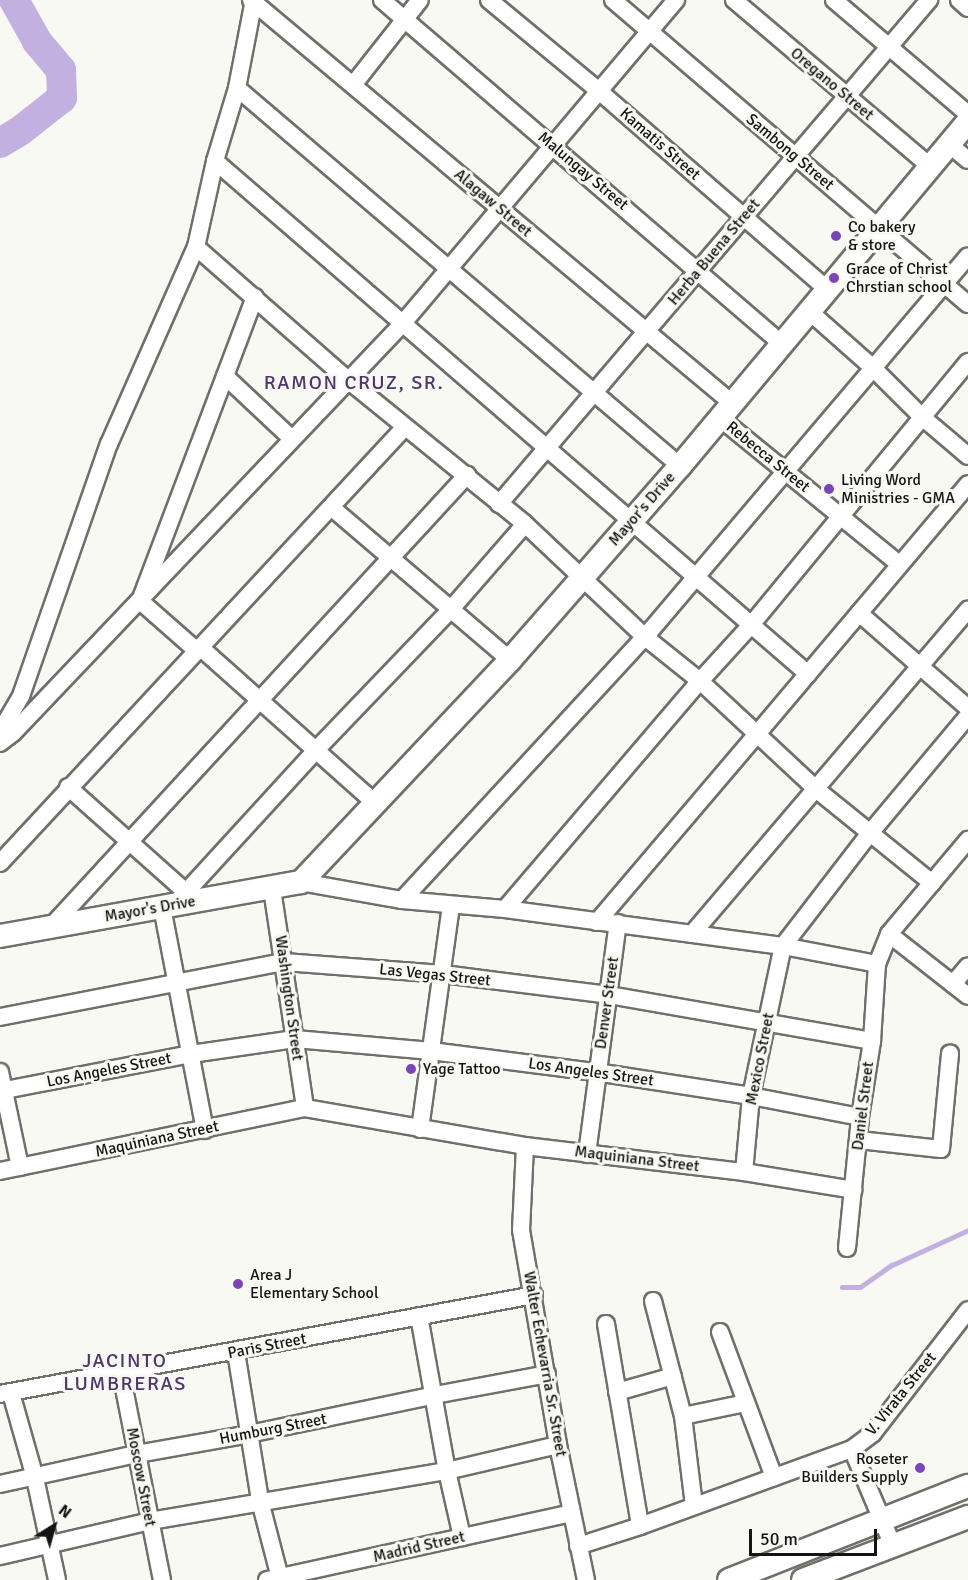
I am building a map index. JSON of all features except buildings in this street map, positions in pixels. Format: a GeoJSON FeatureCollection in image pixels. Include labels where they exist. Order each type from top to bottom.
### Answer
{"type":"FeatureCollection","features":[{"type":"Feature","properties":{"kind":"street","name":"Malungay Street"},"geometry":{"type":"LineString","coordinates":[[382,0],[697,268],[782,344]]}},
{"type":"Feature","properties":{"kind":"street"},"geometry":{"type":"LineString","coordinates":[[353,85],[420,0]]}},
{"type":"Feature","properties":{"kind":"street","name":"Kamatis Street"},"geometry":{"type":"LineString","coordinates":[[489,0],[599,91],[828,290]]}},
{"type":"Feature","properties":{"kind":"street","name":"Sambong Street"},"geometry":{"type":"LineString","coordinates":[[613,0],[968,304]]}},
{"type":"Feature","properties":{"kind":"street"},"geometry":{"type":"LineString","coordinates":[[0,743],[8,739],[403,323],[676,0]]}},
{"type":"Feature","properties":{"kind":"street","name":"Oregano Street"},"geometry":{"type":"LineString","coordinates":[[734,0],[931,167]]}},
{"type":"Feature","properties":{"kind":"street"},"geometry":{"type":"LineString","coordinates":[[834,0],[968,114]]}},
{"type":"Feature","properties":{"kind":"street","name":"Herba Buena Street"},"geometry":{"type":"LineString","coordinates":[[499,504],[647,332],[697,268],[929,0]]}},
{"type":"Feature","properties":{"kind":"street"},"geometry":{"type":"LineString","coordinates":[[959,0],[968,8]]}},
{"type":"Feature","properties":{"kind":"street"},"geometry":{"type":"LineString","coordinates":[[0,732],[21,696],[109,444],[196,247],[215,161],[237,88],[253,1]]}},
{"type":"Feature","properties":{"kind":"street","name":"Alagaw Street"},"geometry":{"type":"LineString","coordinates":[[253,1],[647,332],[726,410]]}},
{"type":"Feature","properties":{"kind":"street"},"geometry":{"type":"LineString","coordinates":[[237,88],[680,466]]}},
{"type":"Feature","properties":{"kind":"street","name":"Mayor's Drive"},"geometry":{"type":"LineString","coordinates":[[301,882],[510,660],[583,577],[881,229],[968,122]]}},
{"type":"Feature","properties":{"kind":"street"},"geometry":{"type":"LineString","coordinates":[[950,145],[968,160]]}},
{"type":"Feature","properties":{"kind":"street"},"geometry":{"type":"LineString","coordinates":[[215,161],[808,674]]}},
{"type":"Feature","properties":{"kind":"street"},"geometry":{"type":"LineString","coordinates":[[196,247],[348,380],[525,524],[645,637],[700,681],[816,789],[932,883]]}},
{"type":"Feature","properties":{"kind":"street"},"geometry":{"type":"LineString","coordinates":[[402,900],[697,578],[872,367],[968,256]]}},
{"type":"Feature","properties":{"kind":"street"},"geometry":{"type":"LineString","coordinates":[[140,601],[255,297]]}},
{"type":"Feature","properties":{"kind":"street"},"geometry":{"type":"LineString","coordinates":[[810,312],[872,367],[922,417],[968,456]]}},
{"type":"Feature","properties":{"kind":"street"},"geometry":{"type":"LineString","coordinates":[[505,909],[700,681],[751,625],[968,362]]}},
{"type":"Feature","properties":{"kind":"street"},"geometry":{"type":"LineString","coordinates":[[225,376],[292,439]]}},
{"type":"Feature","properties":{"kind":"street","name":"Rebecca Street"},"geometry":{"type":"LineString","coordinates":[[726,410],[786,471],[900,565]]}},
{"type":"Feature","properties":{"kind":"street"},"geometry":{"type":"LineString","coordinates":[[0,863],[68,787],[405,427]]}},
{"type":"Feature","properties":{"kind":"street"},"geometry":{"type":"LineString","coordinates":[[50,928],[467,476]]}},
{"type":"Feature","properties":{"kind":"street"},"geometry":{"type":"LineString","coordinates":[[597,922],[968,484]]}},
{"type":"Feature","properties":{"kind":"street"},"geometry":{"type":"LineString","coordinates":[[331,507],[452,608],[510,660]]}},
{"type":"Feature","properties":{"kind":"street"},"geometry":{"type":"LineString","coordinates":[[175,901],[452,608],[525,524]]}},
{"type":"Feature","properties":{"kind":"street"},"geometry":{"type":"LineString","coordinates":[[140,601],[260,700],[375,803]]}},
{"type":"Feature","properties":{"kind":"street"},"geometry":{"type":"LineString","coordinates":[[692,934],[968,610]]}},
{"type":"Feature","properties":{"kind":"street"},"geometry":{"type":"LineString","coordinates":[[858,613],[968,708]]}},
{"type":"Feature","properties":{"kind":"street"},"geometry":{"type":"LineString","coordinates":[[783,946],[870,832],[968,717]]}},
{"type":"Feature","properties":{"kind":"street"},"geometry":{"type":"LineString","coordinates":[[68,787],[130,841],[175,901],[176,983],[205,1130]]}},
{"type":"Feature","properties":{"kind":"street","name":"Daniel Street"},"geometry":{"type":"LineString","coordinates":[[847,1248],[860,1117],[872,1041],[877,964],[889,934],[968,840]]}},
{"type":"Feature","properties":{"kind":"street","name":"Mayor's Drive"},"geometry":{"type":"LineString","coordinates":[[0,936],[50,928],[175,901],[272,889],[301,882],[402,900],[505,909],[783,946],[877,964]]}},
{"type":"Feature","properties":{"kind":"street","name":"Washington Street"},"geometry":{"type":"LineString","coordinates":[[272,889],[305,1108]]}},
{"type":"Feature","properties":{"kind":"street"},"geometry":{"type":"LineString","coordinates":[[420,1129],[451,906]]}},
{"type":"Feature","properties":{"kind":"street","name":"Denver Street"},"geometry":{"type":"LineString","coordinates":[[587,1154],[596,1072],[618,923]]}},
{"type":"Feature","properties":{"kind":"street"},"geometry":{"type":"LineString","coordinates":[[889,934],[968,996]]}},
{"type":"Feature","properties":{"kind":"street","name":"Mexico Street"},"geometry":{"type":"LineString","coordinates":[[744,1172],[751,1096],[783,946]]}},
{"type":"Feature","properties":{"kind":"street","name":"Las Vegas Street"},"geometry":{"type":"LineString","coordinates":[[0,1017],[284,962],[443,974],[609,995],[872,1041]]}},
{"type":"Feature","properties":{"kind":"street"},"geometry":{"type":"LineString","coordinates":[[953,984],[968,966]]}},
{"type":"Feature","properties":{"kind":"street","name":"Los Angeles Street"},"geometry":{"type":"LineString","coordinates":[[3,1090],[191,1054],[295,1039],[431,1051],[596,1072],[751,1096],[860,1117]]}},
{"type":"Feature","properties":{"kind":"street"},"geometry":{"type":"LineString","coordinates":[[859,1140],[941,1149],[950,1053]]}},
{"type":"Feature","properties":{"kind":"street"},"geometry":{"type":"LineString","coordinates":[[0,1072],[20,1167]]}},
{"type":"Feature","properties":{"kind":"street","name":"Maquiniana Street"},"geometry":{"type":"LineString","coordinates":[[0,1171],[305,1108],[525,1146],[744,1172],[854,1190]]}},
{"type":"Feature","properties":{"kind":"street","name":"Walter Echevarria Sr. Street"},"geometry":{"type":"LineString","coordinates":[[525,1146],[521,1230],[558,1445],[586,1580]]}},
{"type":"Feature","properties":{"kind":"street","name":"Paris Street"},"geometry":{"type":"LineString","coordinates":[[5,1393],[534,1295]]}},
{"type":"Feature","properties":{"kind":"street"},"geometry":{"type":"LineString","coordinates":[[653,1300],[683,1416],[694,1505]]}},
{"type":"Feature","properties":{"kind":"street","name":"V. Virata Street"},"geometry":{"type":"LineString","coordinates":[[893,1546],[852,1449],[873,1433],[968,1310]]}},
{"type":"Feature","properties":{"kind":"street"},"geometry":{"type":"LineString","coordinates":[[419,1316],[447,1471],[462,1537]]}},
{"type":"Feature","properties":{"kind":"street"},"geometry":{"type":"LineString","coordinates":[[606,1324],[640,1526]]}},
{"type":"Feature","properties":{"kind":"street"},"geometry":{"type":"LineString","coordinates":[[720,1332],[774,1477]]}},
{"type":"Feature","properties":{"kind":"street"},"geometry":{"type":"LineString","coordinates":[[236,1352],[274,1579]]}},
{"type":"Feature","properties":{"kind":"street","name":"Moscow Street"},"geometry":{"type":"LineString","coordinates":[[121,1373],[162,1580]]}},
{"type":"Feature","properties":{"kind":"street","name":"Humburg Street"},"geometry":{"type":"LineString","coordinates":[[0,1484],[137,1454],[249,1434],[547,1374]]}},
{"type":"Feature","properties":{"kind":"street"},"geometry":{"type":"LineString","coordinates":[[617,1392],[673,1376]]}},
{"type":"Feature","properties":{"kind":"street"},"geometry":{"type":"LineString","coordinates":[[5,1393],[35,1478],[57,1580]]}},
{"type":"Feature","properties":{"kind":"street"},"geometry":{"type":"LineString","coordinates":[[683,1416],[746,1402]]}},
{"type":"Feature","properties":{"kind":"street"},"geometry":{"type":"LineString","coordinates":[[0,1556],[51,1546],[150,1521],[447,1471],[558,1445]]}},
{"type":"Feature","properties":{"kind":"street"},"geometry":{"type":"LineString","coordinates":[[578,1546],[640,1526],[852,1449]]}},
{"type":"Feature","properties":{"kind":"street"},"geometry":{"type":"LineString","coordinates":[[729,1580],[968,1486]]}},
{"type":"Feature","properties":{"kind":"street","name":"Madrid Street"},"geometry":{"type":"LineString","coordinates":[[274,1579],[571,1513]]}},
{"type":"Feature","properties":{"kind":"street"},"geometry":{"type":"LineString","coordinates":[[804,1580],[968,1517]]}},
{"type":"Feature","properties":{"kind":"waterway"},"geometry":{"type":"LineString","coordinates":[[0,143],[20,131],[62,98],[61,70],[37,41],[14,0]]}},
{"type":"Feature","properties":{"kind":"waterway"},"geometry":{"type":"LineString","coordinates":[[842,1287],[860,1287],[892,1265],[968,1230]]}},
{"type":"Feature","properties":{"kind":"place","name":"Co bakery & store"},"geometry":{"type":"Point","coordinates":[836,236]}},
{"type":"Feature","properties":{"kind":"place","name":"Grace of Christ Chrstian school"},"geometry":{"type":"Point","coordinates":[834,278]}},
{"type":"Feature","properties":{"kind":"place","name":"Living Word Ministries - GMA"},"geometry":{"type":"Point","coordinates":[829,489]}},
{"type":"Feature","properties":{"kind":"place","name":"Yage Tattoo"},"geometry":{"type":"Point","coordinates":[411,1069]}},
{"type":"Feature","properties":{"kind":"place","name":"Area J Elementary School"},"geometry":{"type":"Point","coordinates":[238,1284]}},
{"type":"Feature","properties":{"kind":"place","name":"Roseter Builders Supply"},"geometry":{"type":"Point","coordinates":[920,1468]}},
{"type":"Feature","properties":{"kind":"district","name":"RAMON CRUZ, SR."},"geometry":{"type":"Point","coordinates":[354,382]}},
{"type":"Feature","properties":{"kind":"district","name":"JACINTO LUMBRERAS"},"geometry":{"type":"Point","coordinates":[125,1372]}}]}
